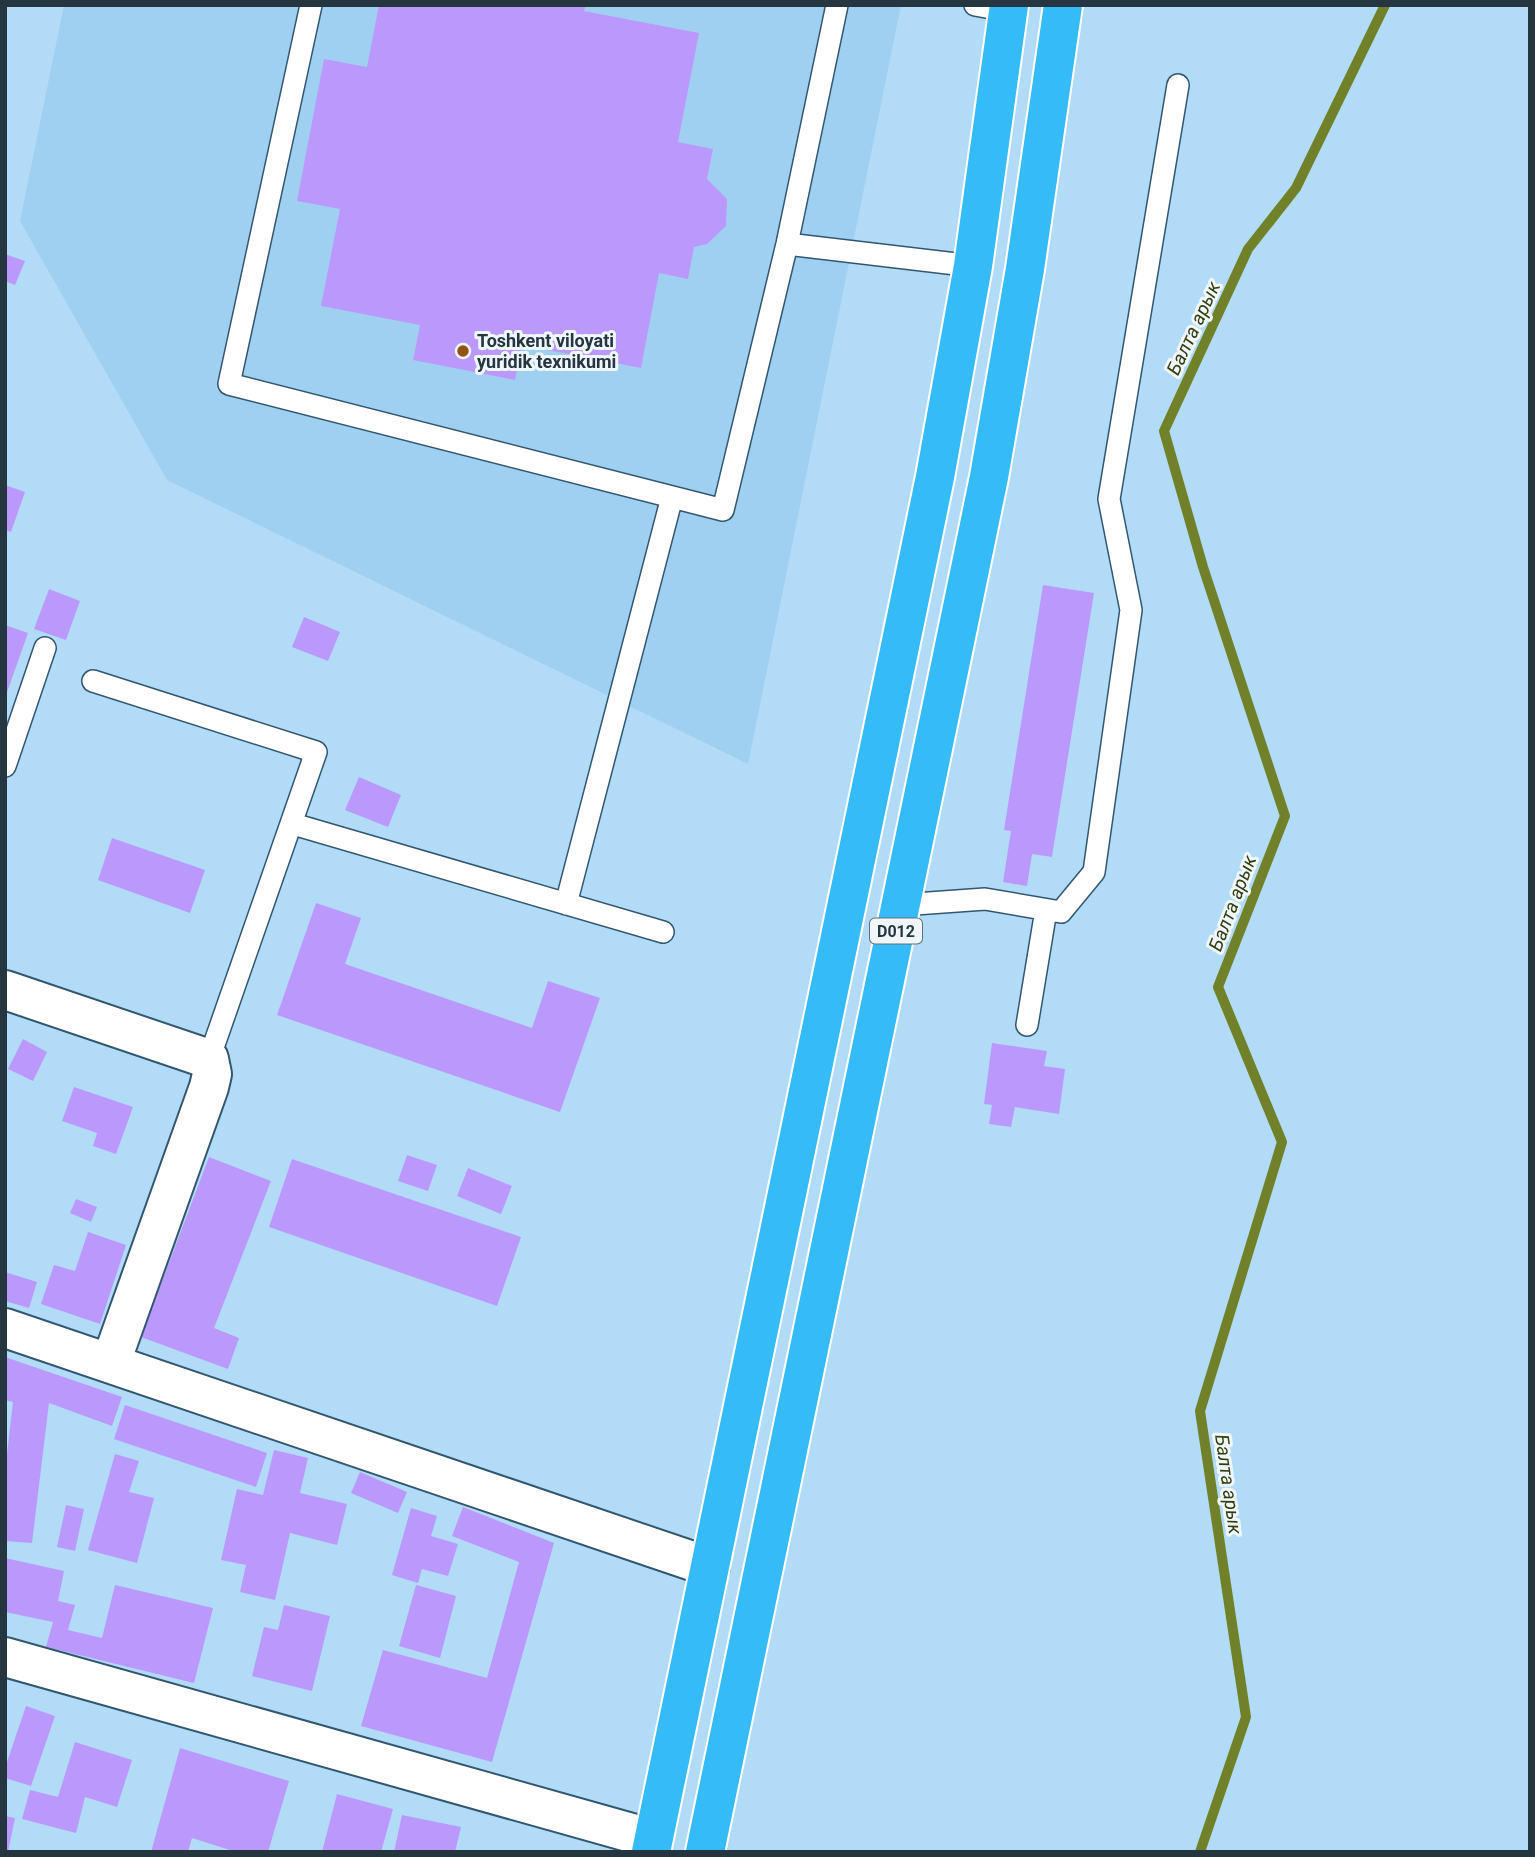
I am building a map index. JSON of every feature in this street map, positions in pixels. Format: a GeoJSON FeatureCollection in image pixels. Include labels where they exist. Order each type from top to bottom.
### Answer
{"type":"FeatureCollection","features":[{"type":"Feature","properties":{"kind":"highway","name":"D012"},"geometry":{"type":"LineString","coordinates":[[705,1852],[989,478],[1025,269],[1063,5]]}},
{"type":"Feature","properties":{"kind":"highway","name":"D012"},"geometry":{"type":"LineString","coordinates":[[652,1845],[935,477],[973,266],[997,7]]}},
{"type":"Feature","properties":{"kind":"street"},"geometry":{"type":"LineString","coordinates":[[5,990],[209,1059],[212,1074],[209,1087],[111,1362]]}},
{"type":"Feature","properties":{"kind":"street"},"geometry":{"type":"LineString","coordinates":[[5,1328],[710,1567]]}},
{"type":"Feature","properties":{"kind":"street"},"geometry":{"type":"LineString","coordinates":[[5,1657],[652,1845]]}},
{"type":"Feature","properties":{"kind":"lane"},"geometry":{"type":"LineString","coordinates":[[311,5],[229,384],[723,510],[787,244],[837,5]]}},
{"type":"Feature","properties":{"kind":"lane"},"geometry":{"type":"LineString","coordinates":[[901,905],[985,899],[1061,912],[1094,872],[1131,610],[1109,499],[1178,85]]}},
{"type":"Feature","properties":{"kind":"lane"},"geometry":{"type":"LineString","coordinates":[[787,244],[973,266]]}},
{"type":"Feature","properties":{"kind":"lane"},"geometry":{"type":"LineString","coordinates":[[566,904],[672,497]]}},
{"type":"Feature","properties":{"kind":"lane"},"geometry":{"type":"LineString","coordinates":[[5,766],[45,648]]}},
{"type":"Feature","properties":{"kind":"lane"},"geometry":{"type":"LineString","coordinates":[[93,681],[316,752],[209,1059]]}},
{"type":"Feature","properties":{"kind":"lane"},"geometry":{"type":"LineString","coordinates":[[293,824],[663,932]]}},
{"type":"Feature","properties":{"kind":"lane"},"geometry":{"type":"LineString","coordinates":[[1027,1025],[1046,910]]}},
{"type":"Feature","properties":{"kind":"shaded area","name":"Toshkent viloyati yuridik texnikumi"},"geometry":{"type":"Polygon","coordinates":[[[64,5],[901,5],[748,764],[167,480],[20,221],[64,5]]]}},
{"type":"Feature","properties":{"kind":"building"},"geometry":{"type":"Polygon","coordinates":[[[379,5],[586,5],[584,11],[699,33],[678,142],[713,149],[707,179],[727,199],[726,226],[707,244],[694,247],[688,279],[659,273],[641,368],[522,345],[515,380],[413,360],[420,325],[321,306],[340,209],[297,201],[324,59],[367,67],[379,5]]]}},
{"type":"Feature","properties":{"kind":"building"},"geometry":{"type":"Polygon","coordinates":[[[5,254],[25,261],[15,285],[5,281],[5,254]]]}},
{"type":"Feature","properties":{"kind":"building"},"geometry":{"type":"Polygon","coordinates":[[[5,485],[25,492],[11,532],[5,530],[5,485]]]}},
{"type":"Feature","properties":{"kind":"building"},"geometry":{"type":"Polygon","coordinates":[[[1043,585],[1094,593],[1052,857],[1032,854],[1027,886],[1003,882],[1011,831],[1004,830],[1043,585]]]}},
{"type":"Feature","properties":{"kind":"building"},"geometry":{"type":"Polygon","coordinates":[[[49,589],[80,601],[66,640],[34,629],[49,589]]]}},
{"type":"Feature","properties":{"kind":"building"},"geometry":{"type":"Polygon","coordinates":[[[304,617],[340,632],[328,661],[292,647],[304,617]]]}},
{"type":"Feature","properties":{"kind":"building"},"geometry":{"type":"Polygon","coordinates":[[[5,625],[28,633],[6,695],[5,695],[5,625]]]}},
{"type":"Feature","properties":{"kind":"building"},"geometry":{"type":"Polygon","coordinates":[[[359,777],[401,795],[388,827],[345,810],[359,777]]]}},
{"type":"Feature","properties":{"kind":"building"},"geometry":{"type":"Polygon","coordinates":[[[112,838],[205,870],[190,913],[98,880],[112,838]]]}},
{"type":"Feature","properties":{"kind":"building"},"geometry":{"type":"Polygon","coordinates":[[[316,903],[361,918],[345,964],[532,1028],[548,981],[600,998],[560,1112],[277,1015],[316,903]]]}},
{"type":"Feature","properties":{"kind":"building"},"geometry":{"type":"Polygon","coordinates":[[[23,1039],[47,1052],[33,1081],[8,1069],[23,1039]]]}},
{"type":"Feature","properties":{"kind":"building"},"geometry":{"type":"Polygon","coordinates":[[[992,1043],[1047,1051],[1044,1066],[1065,1069],[1059,1114],[1015,1107],[1011,1127],[989,1124],[992,1105],[984,1104],[992,1043]]]}},
{"type":"Feature","properties":{"kind":"building"},"geometry":{"type":"Polygon","coordinates":[[[74,1087],[133,1107],[116,1154],[93,1146],[97,1133],[62,1121],[74,1087]]]}},
{"type":"Feature","properties":{"kind":"building"},"geometry":{"type":"Polygon","coordinates":[[[407,1155],[437,1165],[428,1191],[398,1181],[407,1155]]]}},
{"type":"Feature","properties":{"kind":"building"},"geometry":{"type":"Polygon","coordinates":[[[209,1157],[271,1181],[214,1328],[239,1338],[228,1369],[141,1337],[209,1157]]]}},
{"type":"Feature","properties":{"kind":"building"},"geometry":{"type":"Polygon","coordinates":[[[292,1159],[521,1237],[497,1306],[269,1227],[292,1159]]]}},
{"type":"Feature","properties":{"kind":"building"},"geometry":{"type":"Polygon","coordinates":[[[468,1168],[512,1186],[501,1214],[457,1196],[468,1168]]]}},
{"type":"Feature","properties":{"kind":"building"},"geometry":{"type":"Polygon","coordinates":[[[76,1199],[97,1207],[91,1222],[70,1213],[76,1199]]]}},
{"type":"Feature","properties":{"kind":"building"},"geometry":{"type":"Polygon","coordinates":[[[88,1232],[126,1245],[100,1324],[41,1304],[54,1265],[75,1271],[88,1232]]]}},
{"type":"Feature","properties":{"kind":"building"},"geometry":{"type":"Polygon","coordinates":[[[5,1272],[37,1282],[29,1308],[5,1301],[5,1272]]]}},
{"type":"Feature","properties":{"kind":"building"},"geometry":{"type":"Polygon","coordinates":[[[5,1357],[122,1397],[112,1426],[49,1403],[32,1543],[5,1541],[5,1471],[13,1402],[5,1400],[5,1357]]]}},
{"type":"Feature","properties":{"kind":"building"},"geometry":{"type":"Polygon","coordinates":[[[125,1405],[267,1453],[256,1487],[114,1439],[125,1405]]]}},
{"type":"Feature","properties":{"kind":"building"},"geometry":{"type":"Polygon","coordinates":[[[274,1450],[308,1458],[300,1493],[347,1504],[337,1545],[290,1533],[275,1600],[240,1592],[246,1565],[221,1560],[237,1489],[263,1495],[274,1450]]]}},
{"type":"Feature","properties":{"kind":"building"},"geometry":{"type":"Polygon","coordinates":[[[115,1454],[139,1461],[129,1492],[154,1498],[137,1563],[88,1550],[115,1454]]]}},
{"type":"Feature","properties":{"kind":"building"},"geometry":{"type":"Polygon","coordinates":[[[360,1472],[407,1492],[398,1513],[351,1493],[360,1472]]]}},
{"type":"Feature","properties":{"kind":"building"},"geometry":{"type":"Polygon","coordinates":[[[66,1505],[84,1509],[75,1551],[57,1547],[66,1505]]]}},
{"type":"Feature","properties":{"kind":"building"},"geometry":{"type":"Polygon","coordinates":[[[463,1507],[554,1543],[492,1762],[361,1726],[383,1650],[487,1678],[519,1562],[452,1536],[463,1507]]]}},
{"type":"Feature","properties":{"kind":"building"},"geometry":{"type":"Polygon","coordinates":[[[411,1508],[437,1516],[431,1536],[458,1544],[448,1576],[422,1569],[418,1583],[392,1575],[411,1508]]]}},
{"type":"Feature","properties":{"kind":"building"},"geometry":{"type":"Polygon","coordinates":[[[5,1558],[64,1571],[58,1601],[75,1605],[68,1630],[102,1638],[115,1585],[213,1608],[194,1683],[46,1647],[53,1622],[5,1612],[5,1558]]]}},
{"type":"Feature","properties":{"kind":"building"},"geometry":{"type":"Polygon","coordinates":[[[416,1585],[456,1596],[440,1658],[399,1646],[416,1585]]]}},
{"type":"Feature","properties":{"kind":"building"},"geometry":{"type":"Polygon","coordinates":[[[284,1605],[330,1616],[312,1691],[252,1676],[264,1627],[278,1630],[284,1605]]]}},
{"type":"Feature","properties":{"kind":"building"},"geometry":{"type":"Polygon","coordinates":[[[26,1706],[55,1716],[31,1786],[5,1778],[5,1768],[26,1706]]]}},
{"type":"Feature","properties":{"kind":"building"},"geometry":{"type":"Polygon","coordinates":[[[75,1742],[132,1760],[117,1807],[85,1797],[76,1833],[22,1819],[30,1790],[58,1797],[75,1742]]]}},
{"type":"Feature","properties":{"kind":"building"},"geometry":{"type":"Polygon","coordinates":[[[180,1748],[289,1781],[268,1852],[236,1852],[192,1838],[188,1852],[151,1852],[180,1748]]]}},
{"type":"Feature","properties":{"kind":"building"},"geometry":{"type":"Polygon","coordinates":[[[337,1794],[393,1809],[381,1852],[322,1852],[337,1794]]]}},
{"type":"Feature","properties":{"kind":"building"},"geometry":{"type":"Polygon","coordinates":[[[402,1815],[461,1827],[455,1852],[394,1852],[402,1815]]]}},
{"type":"Feature","properties":{"kind":"building"},"geometry":{"type":"Polygon","coordinates":[[[5,1816],[15,1818],[8,1852],[5,1852],[5,1816]]]}},
{"type":"Feature","properties":{"kind":"waterway","name":"Балта арык"},"geometry":{"type":"LineString","coordinates":[[1200,1852],[1246,1717],[1200,1411],[1282,1142],[1218,987],[1285,816],[1203,567],[1164,431],[1248,249],[1296,188],[1385,5]]}},
{"type":"Feature","properties":{"kind":"place","name":"Toshkent viloyati yuridik texnikumi"},"geometry":{"type":"Point","coordinates":[463,351]}}]}
